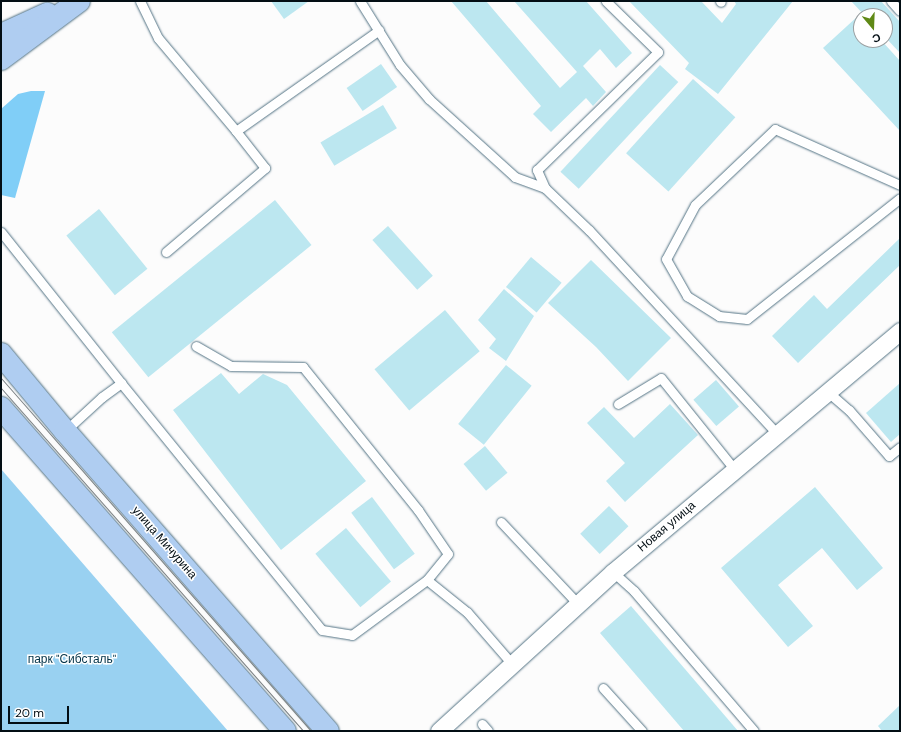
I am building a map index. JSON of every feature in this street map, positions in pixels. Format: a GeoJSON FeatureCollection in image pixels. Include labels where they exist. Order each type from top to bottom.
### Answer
{"type":"FeatureCollection","features":[{"type":"Feature","properties":{"kind":"main road"},"geometry":{"type":"LineString","coordinates":[[1,35],[75,1]]}},
{"type":"Feature","properties":{"kind":"main road"},"geometry":{"type":"LineString","coordinates":[[1,59],[79,1]]}},
{"type":"Feature","properties":{"kind":"main road","name":"улица Мичурина"},"geometry":{"type":"LineString","coordinates":[[1,354],[65,431],[328,731]]}},
{"type":"Feature","properties":{"kind":"main road"},"geometry":{"type":"LineString","coordinates":[[1,408],[285,731]]}},
{"type":"Feature","properties":{"kind":"street","name":"Новая улица"},"geometry":{"type":"LineString","coordinates":[[439,731],[613,572],[900,331]]}},
{"type":"Feature","properties":{"kind":"lane"},"geometry":{"type":"LineString","coordinates":[[140,1],[158,38],[265,168],[166,252]]}},
{"type":"Feature","properties":{"kind":"lane"},"geometry":{"type":"LineString","coordinates":[[360,1],[400,65],[429,99],[515,177],[546,188]]}},
{"type":"Feature","properties":{"kind":"lane"},"geometry":{"type":"LineString","coordinates":[[606,1],[658,52],[537,170],[546,188],[589,230],[777,434]]}},
{"type":"Feature","properties":{"kind":"lane"},"geometry":{"type":"LineString","coordinates":[[891,1],[900,11]]}},
{"type":"Feature","properties":{"kind":"lane"},"geometry":{"type":"LineString","coordinates":[[236,131],[379,30]]}},
{"type":"Feature","properties":{"kind":"lane"},"geometry":{"type":"LineString","coordinates":[[900,185],[775,129],[694,205],[666,259],[687,296],[719,316],[747,319],[900,198]]}},
{"type":"Feature","properties":{"kind":"lane"},"geometry":{"type":"LineString","coordinates":[[1,232],[121,383],[322,630],[352,635],[427,580],[448,554],[418,510],[303,367],[231,366],[196,346]]}},
{"type":"Feature","properties":{"kind":"lane"},"geometry":{"type":"LineString","coordinates":[[618,404],[661,378],[735,470]]}},
{"type":"Feature","properties":{"kind":"lane"},"geometry":{"type":"LineString","coordinates":[[65,431],[102,397],[121,383]]}},
{"type":"Feature","properties":{"kind":"lane"},"geometry":{"type":"LineString","coordinates":[[828,392],[848,410],[889,456],[900,447]]}},
{"type":"Feature","properties":{"kind":"lane"},"geometry":{"type":"LineString","coordinates":[[501,522],[578,603]]}},
{"type":"Feature","properties":{"kind":"lane"},"geometry":{"type":"LineString","coordinates":[[613,572],[634,591],[754,731]]}},
{"type":"Feature","properties":{"kind":"lane"},"geometry":{"type":"LineString","coordinates":[[427,580],[467,612],[512,664]]}},
{"type":"Feature","properties":{"kind":"lane"},"geometry":{"type":"LineString","coordinates":[[603,688],[642,731]]}},
{"type":"Feature","properties":{"kind":"lane"},"geometry":{"type":"LineString","coordinates":[[482,724],[488,731]]}},
{"type":"Feature","properties":{"kind":"green space","name":"парк \"Сибсталь\""},"geometry":{"type":"Polygon","coordinates":[[[1,469],[228,731],[1,731],[1,469]]]}},
{"type":"Feature","properties":{"kind":"shaded area"},"geometry":{"type":"Polygon","coordinates":[[[31,91],[45,91],[15,198],[1,195],[1,109],[18,94],[31,91]]]}},
{"type":"Feature","properties":{"kind":"building"},"geometry":{"type":"Polygon","coordinates":[[[271,1],[309,1],[284,19],[271,1]]]}},
{"type":"Feature","properties":{"kind":"building"},"geometry":{"type":"Polygon","coordinates":[[[451,1],[486,1],[560,88],[577,72],[514,1],[586,1],[632,53],[616,68],[600,49],[583,66],[606,92],[593,106],[586,98],[551,132],[533,114],[541,106],[451,1]]]}},
{"type":"Feature","properties":{"kind":"building"},"geometry":{"type":"Polygon","coordinates":[[[629,1],[701,1],[722,23],[736,4],[734,1],[793,1],[718,94],[685,69],[689,63],[629,1]]]}},
{"type":"Feature","properties":{"kind":"building"},"geometry":{"type":"Polygon","coordinates":[[[851,1],[881,1],[887,8],[858,8],[851,1]]]}},
{"type":"Feature","properties":{"kind":"building"},"geometry":{"type":"Polygon","coordinates":[[[893,14],[900,22],[900,53],[893,46],[893,14]]]}},
{"type":"Feature","properties":{"kind":"building"},"geometry":{"type":"Polygon","coordinates":[[[853,21],[853,48],[888,48],[900,61],[900,131],[823,48],[853,21]]]}},
{"type":"Feature","properties":{"kind":"building"},"geometry":{"type":"Polygon","coordinates":[[[381,64],[397,87],[363,111],[347,88],[381,64]]]}},
{"type":"Feature","properties":{"kind":"building"},"geometry":{"type":"Polygon","coordinates":[[[660,65],[678,82],[579,189],[560,172],[660,65]]]}},
{"type":"Feature","properties":{"kind":"building"},"geometry":{"type":"Polygon","coordinates":[[[693,79],[735,117],[668,191],[626,153],[693,79]]]}},
{"type":"Feature","properties":{"kind":"building"},"geometry":{"type":"Polygon","coordinates":[[[383,105],[397,128],[334,166],[320,143],[383,105]]]}},
{"type":"Feature","properties":{"kind":"building"},"geometry":{"type":"Polygon","coordinates":[[[275,200],[312,245],[148,377],[112,332],[275,200]]]}},
{"type":"Feature","properties":{"kind":"building"},"geometry":{"type":"Polygon","coordinates":[[[99,209],[147,269],[115,295],[66,235],[99,209]]]}},
{"type":"Feature","properties":{"kind":"building"},"geometry":{"type":"Polygon","coordinates":[[[388,226],[433,276],[417,290],[372,240],[388,226]]]}},
{"type":"Feature","properties":{"kind":"building"},"geometry":{"type":"Polygon","coordinates":[[[900,238],[900,265],[798,363],[772,336],[814,295],[827,309],[900,238]]]}},
{"type":"Feature","properties":{"kind":"building"},"geometry":{"type":"Polygon","coordinates":[[[531,257],[562,283],[537,313],[506,287],[531,257]]]}},
{"type":"Feature","properties":{"kind":"building"},"geometry":{"type":"Polygon","coordinates":[[[591,260],[671,338],[628,381],[596,347],[548,303],[591,260]]]}},
{"type":"Feature","properties":{"kind":"building"},"geometry":{"type":"Polygon","coordinates":[[[504,289],[534,316],[506,361],[489,348],[496,339],[478,320],[504,289]]]}},
{"type":"Feature","properties":{"kind":"building"},"geometry":{"type":"Polygon","coordinates":[[[445,310],[480,351],[409,411],[375,369],[445,310]]]}},
{"type":"Feature","properties":{"kind":"building"},"geometry":{"type":"Polygon","coordinates":[[[506,365],[532,386],[484,445],[458,424],[506,365]]]}},
{"type":"Feature","properties":{"kind":"building"},"geometry":{"type":"Polygon","coordinates":[[[221,373],[239,394],[263,374],[287,385],[366,481],[281,550],[173,410],[221,373]]]}},
{"type":"Feature","properties":{"kind":"building"},"geometry":{"type":"Polygon","coordinates":[[[716,380],[739,406],[716,426],[693,400],[716,380]]]}},
{"type":"Feature","properties":{"kind":"building"},"geometry":{"type":"Polygon","coordinates":[[[900,383],[900,434],[891,442],[866,413],[900,383]]]}},
{"type":"Feature","properties":{"kind":"building"},"geometry":{"type":"Polygon","coordinates":[[[670,404],[698,435],[625,502],[606,481],[625,463],[587,423],[604,407],[634,438],[670,404]]]}},
{"type":"Feature","properties":{"kind":"building"},"geometry":{"type":"Polygon","coordinates":[[[485,446],[507,473],[486,491],[464,464],[485,446]]]}},
{"type":"Feature","properties":{"kind":"building"},"geometry":{"type":"Polygon","coordinates":[[[815,487],[883,568],[857,590],[822,548],[778,585],[813,626],[788,647],[721,568],[815,487]]]}},
{"type":"Feature","properties":{"kind":"building"},"geometry":{"type":"Polygon","coordinates":[[[372,497],[415,554],[394,569],[351,513],[372,497]]]}},
{"type":"Feature","properties":{"kind":"building"},"geometry":{"type":"Polygon","coordinates":[[[609,506],[628,526],[600,554],[580,534],[609,506]]]}},
{"type":"Feature","properties":{"kind":"building"},"geometry":{"type":"Polygon","coordinates":[[[346,528],[391,582],[360,607],[315,554],[346,528]]]}},
{"type":"Feature","properties":{"kind":"building"},"geometry":{"type":"Polygon","coordinates":[[[631,606],[738,731],[684,731],[600,633],[631,606]]]}},
{"type":"Feature","properties":{"kind":"building"},"geometry":{"type":"Polygon","coordinates":[[[900,705],[900,731],[882,731],[878,726],[900,705]]]}},
{"type":"Feature","properties":{"kind":"tram line"},"geometry":{"type":"LineString","coordinates":[[1,378],[311,731]]}},
{"type":"Feature","properties":{"kind":"tram line"},"geometry":{"type":"LineString","coordinates":[[1,388],[303,731]]}}]}
